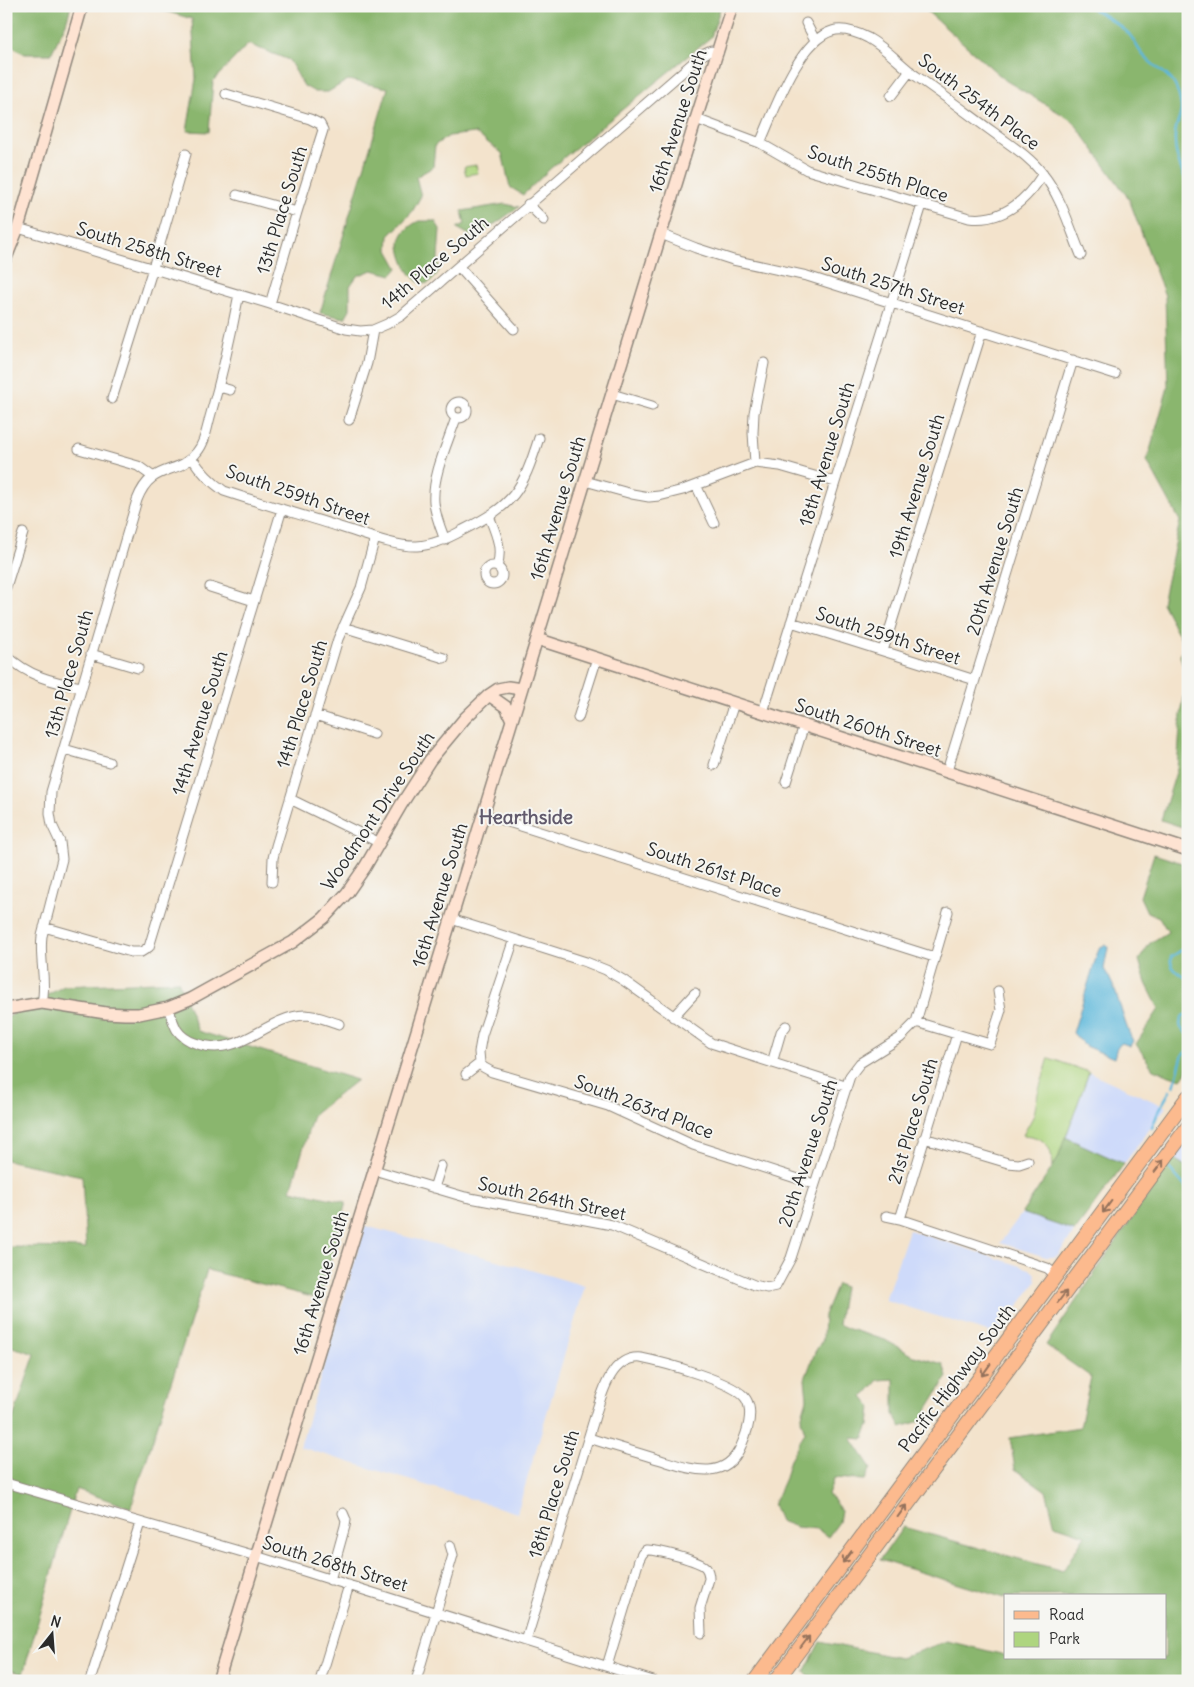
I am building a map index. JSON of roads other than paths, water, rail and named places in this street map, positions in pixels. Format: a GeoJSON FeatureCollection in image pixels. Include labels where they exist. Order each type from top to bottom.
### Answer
{"type":"FeatureCollection","features":[{"type":"Feature","properties":{"kind":"main road"},"geometry":{"type":"LineString","coordinates":[[6,258],[18,228],[82,6]]}},
{"type":"Feature","properties":{"kind":"main road","name":"16th Avenue South"},"geometry":{"type":"LineString","coordinates":[[218,1681],[732,6]]}},
{"type":"Feature","properties":{"kind":"main road","name":"South 260th Street"},"geometry":{"type":"LineString","coordinates":[[537,639],[1188,850]]}},
{"type":"Feature","properties":{"kind":"main road","name":"Woodmont Drive South"},"geometry":{"type":"LineString","coordinates":[[6,1009],[42,1003],[106,1013],[139,1014],[168,1008],[190,999],[293,942],[318,924],[347,893],[365,867],[378,842],[430,760],[466,718],[489,695],[502,688],[521,689]]}},
{"type":"Feature","properties":{"kind":"main road"},"geometry":{"type":"LineString","coordinates":[[489,695],[506,706],[512,720]]}},
{"type":"Feature","properties":{"kind":"main road","name":"Pacific Highway South"},"geometry":{"type":"LineString","coordinates":[[755,1681],[1188,1097]]}},
{"type":"Feature","properties":{"kind":"main road","name":"Pacific Highway South"},"geometry":{"type":"LineString","coordinates":[[776,1681],[1188,1127]]}},
{"type":"Feature","properties":{"kind":"main road"},"geometry":{"type":"LineString","coordinates":[[1029,1340],[1029,1326],[1035,1318],[1047,1288]]}},
{"type":"Feature","properties":{"kind":"main road"},"geometry":{"type":"LineString","coordinates":[[995,1386],[1006,1357],[1016,1344],[1014,1333]]}},
{"type":"Feature","properties":{"kind":"main road"},"geometry":{"type":"LineString","coordinates":[[765,1681],[777,1663],[793,1631]]}},
{"type":"Feature","properties":{"kind":"street"},"geometry":{"type":"LineString","coordinates":[[760,143],[790,77],[805,52],[815,40],[806,23]]}},
{"type":"Feature","properties":{"kind":"street","name":"South 254th Place"},"geometry":{"type":"LineString","coordinates":[[815,40],[832,31],[842,30],[855,32],[876,43],[910,71],[1017,150],[1043,174],[1056,194],[1081,255]]}},
{"type":"Feature","properties":{"kind":"street","name":"14th Place South"},"geometry":{"type":"LineString","coordinates":[[270,304],[346,329],[374,330],[387,324],[401,316],[702,55],[710,51],[718,54]]}},
{"type":"Feature","properties":{"kind":"street"},"geometry":{"type":"LineString","coordinates":[[891,96],[910,71]]}},
{"type":"Feature","properties":{"kind":"street","name":"13th Place South"},"geometry":{"type":"LineString","coordinates":[[226,94],[310,119],[321,126],[323,133],[270,304]]}},
{"type":"Feature","properties":{"kind":"street","name":"South 255th Place"},"geometry":{"type":"LineString","coordinates":[[696,120],[760,143],[807,170],[969,218],[989,218],[1003,213],[1018,203],[1034,187],[1043,174]]}},
{"type":"Feature","properties":{"kind":"street"},"geometry":{"type":"LineString","coordinates":[[112,399],[186,154]]}},
{"type":"Feature","properties":{"kind":"street"},"geometry":{"type":"LineString","coordinates":[[237,195],[297,212]]}},
{"type":"Feature","properties":{"kind":"street"},"geometry":{"type":"LineString","coordinates":[[528,204],[544,220]]}},
{"type":"Feature","properties":{"kind":"street","name":"18th Avenue South"},"geometry":{"type":"LineString","coordinates":[[763,712],[922,205]]}},
{"type":"Feature","properties":{"kind":"street","name":"South 258th Street"},"geometry":{"type":"LineString","coordinates":[[18,228],[270,304]]}},
{"type":"Feature","properties":{"kind":"street","name":"South 257th Street"},"geometry":{"type":"LineString","coordinates":[[661,234],[733,260],[807,276],[1115,374]]}},
{"type":"Feature","properties":{"kind":"street"},"geometry":{"type":"LineString","coordinates":[[459,266],[514,329]]}},
{"type":"Feature","properties":{"kind":"street"},"geometry":{"type":"LineString","coordinates":[[79,449],[138,466],[152,476],[192,458],[202,443],[219,387],[238,294]]}},
{"type":"Feature","properties":{"kind":"street"},"geometry":{"type":"LineString","coordinates":[[349,420],[367,363],[374,330]]}},
{"type":"Feature","properties":{"kind":"street","name":"19th Avenue South"},"geometry":{"type":"LineString","coordinates":[[883,651],[982,331]]}},
{"type":"Feature","properties":{"kind":"street","name":"20th Avenue South"},"geometry":{"type":"LineString","coordinates":[[947,772],[1073,360]]}},
{"type":"Feature","properties":{"kind":"street"},"geometry":{"type":"LineString","coordinates":[[755,463],[754,413],[764,363]]}},
{"type":"Feature","properties":{"kind":"street"},"geometry":{"type":"LineString","coordinates":[[219,387],[230,390]]}},
{"type":"Feature","properties":{"kind":"street"},"geometry":{"type":"LineString","coordinates":[[612,394],[652,406]]}},
{"type":"Feature","properties":{"kind":"street"},"geometry":{"type":"LineString","coordinates":[[444,540],[435,508],[434,491],[456,418]]}},
{"type":"Feature","properties":{"kind":"street","name":"South 259th Street"},"geometry":{"type":"LineString","coordinates":[[192,458],[200,471],[212,483],[224,491],[375,538],[416,546],[444,540],[489,516],[507,503],[518,490],[527,474],[539,438]]}},
{"type":"Feature","properties":{"kind":"street"},"geometry":{"type":"LineString","coordinates":[[585,481],[649,497],[667,495],[755,463],[780,466],[835,482]]}},
{"type":"Feature","properties":{"kind":"street","name":"13th Place South"},"geometry":{"type":"LineString","coordinates":[[42,1003],[45,990],[41,944],[62,859],[60,842],[52,825],[50,807],[52,792],[134,509],[143,488],[152,476]]}},
{"type":"Feature","properties":{"kind":"street"},"geometry":{"type":"LineString","coordinates":[[696,485],[714,523]]}},
{"type":"Feature","properties":{"kind":"street","name":"14th Avenue South"},"geometry":{"type":"LineString","coordinates":[[44,927],[126,951],[141,952],[149,947],[156,931],[282,509]]}},
{"type":"Feature","properties":{"kind":"street"},"geometry":{"type":"LineString","coordinates":[[489,516],[500,549],[497,567]]}},
{"type":"Feature","properties":{"kind":"street"},"geometry":{"type":"LineString","coordinates":[[6,587],[23,533]]}},
{"type":"Feature","properties":{"kind":"street","name":"14th Place South"},"geometry":{"type":"LineString","coordinates":[[272,882],[273,858],[315,715],[343,627],[361,588],[375,538]]}},
{"type":"Feature","properties":{"kind":"street"},"geometry":{"type":"LineString","coordinates":[[210,587],[254,600]]}},
{"type":"Feature","properties":{"kind":"street","name":"South 259th Street"},"geometry":{"type":"LineString","coordinates":[[792,622],[975,680]]}},
{"type":"Feature","properties":{"kind":"street"},"geometry":{"type":"LineString","coordinates":[[343,627],[444,658]]}},
{"type":"Feature","properties":{"kind":"street"},"geometry":{"type":"LineString","coordinates":[[92,654],[138,668]]}},
{"type":"Feature","properties":{"kind":"street"},"geometry":{"type":"LineString","coordinates":[[6,655],[17,665],[35,676],[54,682],[82,686]]}},
{"type":"Feature","properties":{"kind":"street"},"geometry":{"type":"LineString","coordinates":[[578,718],[597,658]]}},
{"type":"Feature","properties":{"kind":"street"},"geometry":{"type":"LineString","coordinates":[[714,765],[734,702]]}},
{"type":"Feature","properties":{"kind":"street"},"geometry":{"type":"LineString","coordinates":[[315,715],[374,734]]}},
{"type":"Feature","properties":{"kind":"street"},"geometry":{"type":"LineString","coordinates":[[786,782],[804,725]]}},
{"type":"Feature","properties":{"kind":"street"},"geometry":{"type":"LineString","coordinates":[[64,749],[109,762]]}},
{"type":"Feature","properties":{"kind":"street"},"geometry":{"type":"LineString","coordinates":[[290,799],[378,842]]}},
{"type":"Feature","properties":{"kind":"street","name":"South 261st Place"},"geometry":{"type":"LineString","coordinates":[[483,814],[934,958]]}},
{"type":"Feature","properties":{"kind":"street"},"geometry":{"type":"LineString","coordinates":[[948,912],[916,1022],[990,1044],[1001,1010],[998,991]]}},
{"type":"Feature","properties":{"kind":"street"},"geometry":{"type":"LineString","coordinates":[[451,919],[514,938],[606,970],[711,1043],[845,1086]]}},
{"type":"Feature","properties":{"kind":"street"},"geometry":{"type":"LineString","coordinates":[[466,1074],[480,1063],[479,1052],[482,1036],[514,938]]}},
{"type":"Feature","properties":{"kind":"street"},"geometry":{"type":"LineString","coordinates":[[673,1017],[694,993]]}},
{"type":"Feature","properties":{"kind":"street"},"geometry":{"type":"LineString","coordinates":[[168,1008],[177,1031],[188,1040],[204,1046],[218,1048],[237,1044],[271,1026],[306,1015],[339,1024]]}},
{"type":"Feature","properties":{"kind":"street","name":"20th Avenue South"},"geometry":{"type":"LineString","coordinates":[[776,1286],[791,1258],[845,1086],[857,1065],[900,1038],[916,1022]]}},
{"type":"Feature","properties":{"kind":"street"},"geometry":{"type":"LineString","coordinates":[[772,1063],[781,1032],[786,1026]]}},
{"type":"Feature","properties":{"kind":"street","name":"21st Place South"},"geometry":{"type":"LineString","coordinates":[[900,1219],[957,1034]]}},
{"type":"Feature","properties":{"kind":"street","name":"South 263rd Place"},"geometry":{"type":"LineString","coordinates":[[480,1063],[492,1072],[608,1106],[693,1145],[814,1184]]}},
{"type":"Feature","properties":{"kind":"street"},"geometry":{"type":"LineString","coordinates":[[924,1138],[1008,1163],[1020,1164],[1028,1161]]}},
{"type":"Feature","properties":{"kind":"street"},"geometry":{"type":"LineString","coordinates":[[434,1188],[441,1166]]}},
{"type":"Feature","properties":{"kind":"street","name":"South 264th Street"},"geometry":{"type":"LineString","coordinates":[[374,1170],[473,1199],[612,1225],[749,1283],[767,1288],[776,1286]]}},
{"type":"Feature","properties":{"kind":"street"},"geometry":{"type":"LineString","coordinates":[[886,1216],[1047,1268],[1056,1275]]}},
{"type":"Feature","properties":{"kind":"street","name":"18th Place South"},"geometry":{"type":"LineString","coordinates":[[526,1641],[589,1438],[606,1386],[613,1372],[623,1362],[637,1358],[654,1361],[721,1383],[735,1389],[746,1398],[749,1415],[745,1436],[736,1455],[724,1466],[713,1470],[694,1469],[589,1438]]}},
{"type":"Feature","properties":{"kind":"street","name":"South 268th Street"},"geometry":{"type":"LineString","coordinates":[[6,1483],[256,1556],[653,1681]]}},
{"type":"Feature","properties":{"kind":"street"},"geometry":{"type":"LineString","coordinates":[[330,1580],[345,1526],[346,1520],[343,1513]]}},
{"type":"Feature","properties":{"kind":"street"},"geometry":{"type":"LineString","coordinates":[[90,1681],[140,1523]]}},
{"type":"Feature","properties":{"kind":"street"},"geometry":{"type":"LineString","coordinates":[[416,1681],[454,1555],[450,1545]]}},
{"type":"Feature","properties":{"kind":"street"},"geometry":{"type":"LineString","coordinates":[[607,1666],[638,1560],[646,1550],[658,1550],[697,1563],[707,1569],[709,1579],[699,1614],[701,1633]]}},
{"type":"Feature","properties":{"kind":"street"},"geometry":{"type":"LineString","coordinates":[[320,1681],[349,1585]]}},
{"type":"Feature","properties":{"kind":"water"},"geometry":{"type":"Polygon","coordinates":[[[1106,944],[1108,948],[1104,969],[1117,995],[1133,1041],[1130,1046],[1122,1043],[1117,1047],[1114,1058],[1085,1046],[1073,1033],[1099,948],[1106,944]]]}},
{"type":"Feature","properties":{"kind":"waterway"},"geometry":{"type":"LineString","coordinates":[[1088,6],[1109,18],[1124,30],[1144,56],[1168,76],[1176,87],[1181,109],[1176,128],[1175,142],[1179,164],[1188,183]]}},
{"type":"Feature","properties":{"kind":"waterway"},"geometry":{"type":"LineString","coordinates":[[1188,785],[1185,792],[1188,802]]}},
{"type":"Feature","properties":{"kind":"waterway"},"geometry":{"type":"LineString","coordinates":[[1188,946],[1171,957],[1173,968],[1188,979]]}},
{"type":"Feature","properties":{"kind":"waterway"},"geometry":{"type":"LineString","coordinates":[[1188,1014],[1183,1016],[1180,1024],[1183,1031],[1188,1034]]}},
{"type":"Feature","properties":{"kind":"waterway"},"geometry":{"type":"LineString","coordinates":[[1174,1086],[1183,1054],[1188,1051]]}},
{"type":"Feature","properties":{"kind":"waterway"},"geometry":{"type":"LineString","coordinates":[[1152,1128],[1159,1110],[1170,1091]]}},
{"type":"Feature","properties":{"kind":"waterway"},"geometry":{"type":"LineString","coordinates":[[1169,1168],[1188,1190]]}},
{"type":"Feature","properties":{"kind":"district","name":"Hearthside"},"geometry":{"type":"Point","coordinates":[526,817]}}]}
